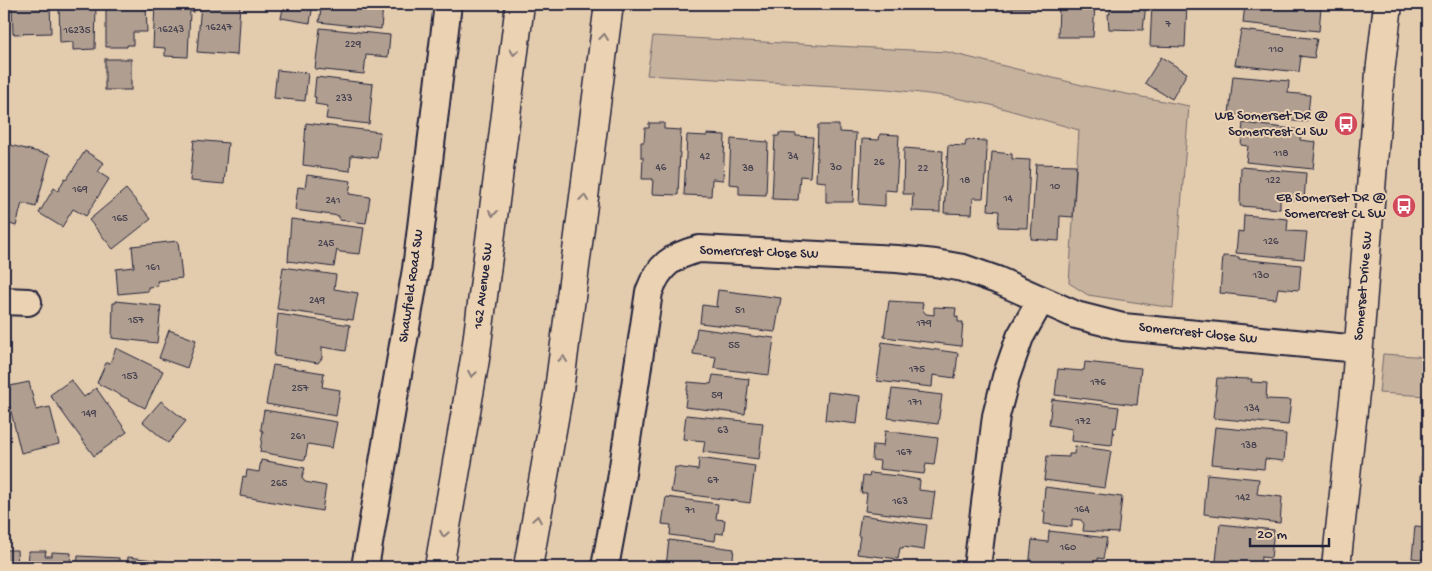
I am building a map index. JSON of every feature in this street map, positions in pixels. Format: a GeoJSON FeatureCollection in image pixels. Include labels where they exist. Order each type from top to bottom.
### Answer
{"type":"FeatureCollection","features":[{"type":"Feature","properties":{"kind":"main road","name":"162 Avenue SW"},"geometry":{"type":"LineString","coordinates":[[439,567],[474,358],[520,4]]}},
{"type":"Feature","properties":{"kind":"main road"},"geometry":{"type":"LineString","coordinates":[[528,567],[559,390],[609,4]]}},
{"type":"Feature","properties":{"kind":"main road","name":"Somerset Drive SW"},"geometry":{"type":"LineString","coordinates":[[1336,567],[1356,383],[1380,73],[1388,4]]}},
{"type":"Feature","properties":{"kind":"street","name":"Shawfield Road SW"},"geometry":{"type":"LineString","coordinates":[[365,567],[416,269],[448,4]]}},
{"type":"Feature","properties":{"kind":"street","name":"Somercrest Close SW"},"geometry":{"type":"LineString","coordinates":[[605,567],[621,480],[649,292],[654,278],[663,266],[684,253],[699,249],[916,261],[963,268],[997,280],[1076,315],[1123,327],[1359,349]]}},
{"type":"Feature","properties":{"kind":"street"},"geometry":{"type":"LineString","coordinates":[[977,567],[996,416],[1006,377],[1020,337],[1041,300]]}},
{"type":"Feature","properties":{"kind":"shaded area"},"geometry":{"type":"Polygon","coordinates":[[[653,36],[947,52],[1090,87],[1189,106],[1173,308],[1088,295],[1069,283],[1079,130],[991,105],[945,96],[887,89],[647,75],[653,36]]]}},
{"type":"Feature","properties":{"kind":"shaded area"},"geometry":{"type":"Polygon","coordinates":[[[1383,354],[1428,357],[1428,396],[1379,393],[1383,354]]]}},
{"type":"Feature","properties":{"kind":"building"},"geometry":{"type":"Polygon","coordinates":[[[4,4],[8,53],[4,53],[4,4]]]}},
{"type":"Feature","properties":{"kind":"building"},"geometry":{"type":"Polygon","coordinates":[[[12,4],[50,4],[51,33],[13,34],[12,4]]]}},
{"type":"Feature","properties":{"kind":"building"},"geometry":{"type":"Polygon","coordinates":[[[59,4],[96,4],[95,49],[73,50],[73,42],[60,43],[59,4]]]}},
{"type":"Feature","properties":{"kind":"building"},"geometry":{"type":"Polygon","coordinates":[[[106,4],[146,4],[147,32],[133,32],[133,45],[127,45],[127,47],[106,47],[106,4]]]}},
{"type":"Feature","properties":{"kind":"building"},"geometry":{"type":"Polygon","coordinates":[[[155,4],[194,4],[194,12],[190,11],[188,57],[165,56],[165,48],[153,47],[155,4]]]}},
{"type":"Feature","properties":{"kind":"building"},"geometry":{"type":"Polygon","coordinates":[[[201,4],[240,4],[237,55],[197,52],[201,4]]]}},
{"type":"Feature","properties":{"kind":"building"},"geometry":{"type":"Polygon","coordinates":[[[284,4],[313,4],[310,23],[281,18],[284,4]]]}},
{"type":"Feature","properties":{"kind":"building"},"geometry":{"type":"Polygon","coordinates":[[[322,4],[383,4],[381,29],[319,22],[322,4]]]}},
{"type":"Feature","properties":{"kind":"building"},"geometry":{"type":"Polygon","coordinates":[[[1008,4],[1046,4],[1046,8],[1008,8],[1008,4]]]}},
{"type":"Feature","properties":{"kind":"building"},"geometry":{"type":"Polygon","coordinates":[[[1059,4],[1095,4],[1093,37],[1058,37],[1059,4]]]}},
{"type":"Feature","properties":{"kind":"building"},"geometry":{"type":"Polygon","coordinates":[[[1110,4],[1146,4],[1143,30],[1109,29],[1108,14],[1110,14],[1110,4]]]}},
{"type":"Feature","properties":{"kind":"building"},"geometry":{"type":"Polygon","coordinates":[[[1152,4],[1187,4],[1185,47],[1150,46],[1152,4]]]}},
{"type":"Feature","properties":{"kind":"building"},"geometry":{"type":"Polygon","coordinates":[[[1245,4],[1316,4],[1316,7],[1321,7],[1319,31],[1243,23],[1245,4]]]}},
{"type":"Feature","properties":{"kind":"building"},"geometry":{"type":"Polygon","coordinates":[[[320,28],[390,35],[388,57],[366,55],[364,74],[315,69],[320,28]]]}},
{"type":"Feature","properties":{"kind":"building"},"geometry":{"type":"Polygon","coordinates":[[[1241,30],[1317,39],[1314,53],[1315,58],[1301,56],[1299,72],[1235,65],[1241,30]]]}},
{"type":"Feature","properties":{"kind":"building"},"geometry":{"type":"Polygon","coordinates":[[[1161,57],[1187,73],[1172,99],[1145,83],[1161,57]]]}},
{"type":"Feature","properties":{"kind":"building"},"geometry":{"type":"Polygon","coordinates":[[[105,59],[131,59],[131,90],[105,90],[105,59]]]}},
{"type":"Feature","properties":{"kind":"building"},"geometry":{"type":"Polygon","coordinates":[[[277,70],[308,73],[305,101],[274,98],[277,70]]]}},
{"type":"Feature","properties":{"kind":"building"},"geometry":{"type":"Polygon","coordinates":[[[1233,76],[1289,81],[1288,93],[1310,95],[1307,122],[1280,120],[1280,117],[1229,114],[1233,76]]]}},
{"type":"Feature","properties":{"kind":"building"},"geometry":{"type":"Polygon","coordinates":[[[316,77],[373,84],[369,124],[326,119],[328,106],[315,104],[316,77]]]}},
{"type":"Feature","properties":{"kind":"building"},"geometry":{"type":"Polygon","coordinates":[[[306,123],[380,132],[377,158],[351,155],[350,171],[303,165],[306,123]]]}},
{"type":"Feature","properties":{"kind":"building"},"geometry":{"type":"Polygon","coordinates":[[[649,123],[664,123],[664,129],[681,130],[678,195],[652,194],[653,179],[642,179],[643,157],[641,157],[641,142],[644,142],[645,128],[649,128],[649,123]]]}},
{"type":"Feature","properties":{"kind":"building"},"geometry":{"type":"Polygon","coordinates":[[[1243,123],[1301,130],[1300,140],[1316,142],[1313,169],[1246,162],[1248,146],[1241,145],[1243,123]]]}},
{"type":"Feature","properties":{"kind":"building"},"geometry":{"type":"Polygon","coordinates":[[[818,125],[839,125],[839,132],[856,133],[853,202],[826,202],[826,182],[816,181],[818,125]]]}},
{"type":"Feature","properties":{"kind":"building"},"geometry":{"type":"Polygon","coordinates":[[[779,133],[813,137],[810,177],[800,176],[798,200],[772,199],[775,136],[779,136],[779,133]]]}},
{"type":"Feature","properties":{"kind":"building"},"geometry":{"type":"Polygon","coordinates":[[[707,134],[725,135],[723,180],[712,179],[711,196],[684,195],[687,135],[707,136],[707,134]]]}},
{"type":"Feature","properties":{"kind":"building"},"geometry":{"type":"Polygon","coordinates":[[[880,134],[899,135],[896,191],[885,190],[885,206],[859,204],[862,139],[879,140],[880,134]]]}},
{"type":"Feature","properties":{"kind":"building"},"geometry":{"type":"Polygon","coordinates":[[[731,139],[768,142],[766,195],[739,194],[739,185],[729,184],[731,139]]]}},
{"type":"Feature","properties":{"kind":"building"},"geometry":{"type":"Polygon","coordinates":[[[194,140],[228,143],[224,184],[190,181],[194,140]]]}},
{"type":"Feature","properties":{"kind":"building"},"geometry":{"type":"Polygon","coordinates":[[[966,140],[987,141],[983,198],[973,198],[972,214],[944,213],[948,145],[965,146],[966,140]]]}},
{"type":"Feature","properties":{"kind":"building"},"geometry":{"type":"Polygon","coordinates":[[[10,145],[50,155],[36,207],[22,203],[16,226],[4,222],[4,169],[10,145]]]}},
{"type":"Feature","properties":{"kind":"building"},"geometry":{"type":"Polygon","coordinates":[[[904,148],[943,151],[940,212],[912,211],[913,194],[903,194],[904,148]]]}},
{"type":"Feature","properties":{"kind":"building"},"geometry":{"type":"Polygon","coordinates":[[[85,151],[104,163],[98,172],[109,179],[86,216],[73,209],[62,227],[39,213],[54,188],[58,191],[85,151]]]}},
{"type":"Feature","properties":{"kind":"building"},"geometry":{"type":"Polygon","coordinates":[[[992,152],[1012,154],[1012,159],[1030,160],[1027,228],[998,227],[999,211],[988,210],[992,152]]]}},
{"type":"Feature","properties":{"kind":"building"},"geometry":{"type":"Polygon","coordinates":[[[1036,164],[1076,165],[1073,217],[1060,216],[1059,241],[1031,239],[1036,164]]]}},
{"type":"Feature","properties":{"kind":"building"},"geometry":{"type":"Polygon","coordinates":[[[1241,167],[1306,173],[1304,201],[1280,199],[1280,209],[1240,206],[1241,167]]]}},
{"type":"Feature","properties":{"kind":"building"},"geometry":{"type":"Polygon","coordinates":[[[307,175],[351,181],[349,194],[370,197],[366,223],[339,220],[339,216],[295,210],[298,187],[305,188],[307,175]]]}},
{"type":"Feature","properties":{"kind":"building"},"geometry":{"type":"Polygon","coordinates":[[[126,189],[151,219],[113,249],[89,220],[126,189]]]}},
{"type":"Feature","properties":{"kind":"building"},"geometry":{"type":"Polygon","coordinates":[[[1244,215],[1288,219],[1287,231],[1307,232],[1304,259],[1236,253],[1238,231],[1243,232],[1244,215]]]}},
{"type":"Feature","properties":{"kind":"building"},"geometry":{"type":"Polygon","coordinates":[[[291,219],[364,228],[360,254],[340,252],[337,249],[334,267],[288,261],[291,219]]]}},
{"type":"Feature","properties":{"kind":"building"},"geometry":{"type":"Polygon","coordinates":[[[178,241],[182,278],[157,281],[158,286],[148,287],[148,291],[118,294],[116,269],[134,267],[132,246],[178,241]]]}},
{"type":"Feature","properties":{"kind":"building"},"geometry":{"type":"Polygon","coordinates":[[[1223,256],[1301,265],[1299,290],[1278,288],[1276,299],[1220,293],[1223,256]]]}},
{"type":"Feature","properties":{"kind":"building"},"geometry":{"type":"Polygon","coordinates":[[[283,267],[336,275],[334,289],[358,293],[353,320],[277,309],[283,267]]]}},
{"type":"Feature","properties":{"kind":"building"},"geometry":{"type":"Polygon","coordinates":[[[718,290],[781,298],[775,332],[700,323],[702,305],[718,307],[716,305],[718,290]]]}},
{"type":"Feature","properties":{"kind":"building"},"geometry":{"type":"Polygon","coordinates":[[[116,301],[161,306],[157,343],[112,338],[113,303],[116,303],[116,301]]]}},
{"type":"Feature","properties":{"kind":"building"},"geometry":{"type":"Polygon","coordinates":[[[889,301],[923,303],[922,309],[926,314],[934,315],[934,307],[956,308],[955,316],[958,317],[958,322],[963,322],[961,346],[884,337],[889,301]]]}},
{"type":"Feature","properties":{"kind":"building"},"geometry":{"type":"Polygon","coordinates":[[[278,314],[350,325],[346,351],[322,347],[322,358],[318,363],[274,356],[278,314]]]}},
{"type":"Feature","properties":{"kind":"building"},"geometry":{"type":"Polygon","coordinates":[[[697,328],[774,338],[769,375],[714,368],[716,357],[693,354],[697,328]]]}},
{"type":"Feature","properties":{"kind":"building"},"geometry":{"type":"Polygon","coordinates":[[[169,330],[196,340],[187,368],[159,358],[169,330]]]}},
{"type":"Feature","properties":{"kind":"building"},"geometry":{"type":"Polygon","coordinates":[[[882,342],[958,353],[955,378],[933,375],[932,387],[877,381],[882,342]]]}},
{"type":"Feature","properties":{"kind":"building"},"geometry":{"type":"Polygon","coordinates":[[[116,348],[163,371],[145,408],[97,383],[106,363],[110,363],[116,348]]]}},
{"type":"Feature","properties":{"kind":"building"},"geometry":{"type":"Polygon","coordinates":[[[1085,362],[1141,368],[1137,405],[1055,395],[1058,369],[1082,371],[1084,370],[1085,362]]]}},
{"type":"Feature","properties":{"kind":"building"},"geometry":{"type":"Polygon","coordinates":[[[273,365],[324,373],[322,387],[340,390],[336,416],[266,404],[273,365]]]}},
{"type":"Feature","properties":{"kind":"building"},"geometry":{"type":"Polygon","coordinates":[[[713,375],[749,379],[745,414],[685,407],[688,382],[711,384],[713,375]]]}},
{"type":"Feature","properties":{"kind":"building"},"geometry":{"type":"Polygon","coordinates":[[[1217,378],[1252,379],[1251,382],[1267,383],[1266,399],[1291,400],[1288,425],[1213,418],[1215,399],[1217,399],[1215,396],[1217,378]]]}},
{"type":"Feature","properties":{"kind":"building"},"geometry":{"type":"Polygon","coordinates":[[[71,380],[84,397],[96,388],[127,432],[94,456],[50,395],[71,380]]]}},
{"type":"Feature","properties":{"kind":"building"},"geometry":{"type":"Polygon","coordinates":[[[29,382],[36,410],[50,407],[59,444],[21,453],[5,387],[29,382]]]}},
{"type":"Feature","properties":{"kind":"building"},"geometry":{"type":"Polygon","coordinates":[[[892,389],[942,395],[938,424],[888,418],[892,389]]]}},
{"type":"Feature","properties":{"kind":"building"},"geometry":{"type":"Polygon","coordinates":[[[828,392],[860,396],[857,424],[825,420],[828,392]]]}},
{"type":"Feature","properties":{"kind":"building"},"geometry":{"type":"Polygon","coordinates":[[[1052,399],[1119,407],[1112,445],[1071,441],[1072,429],[1049,425],[1052,399]]]}},
{"type":"Feature","properties":{"kind":"building"},"geometry":{"type":"Polygon","coordinates":[[[161,401],[186,421],[168,443],[143,422],[161,401]]]}},
{"type":"Feature","properties":{"kind":"building"},"geometry":{"type":"Polygon","coordinates":[[[264,410],[337,422],[332,448],[308,444],[305,460],[260,452],[264,410]]]}},
{"type":"Feature","properties":{"kind":"building"},"geometry":{"type":"Polygon","coordinates":[[[686,415],[763,423],[759,459],[703,452],[705,441],[683,439],[686,415]]]}},
{"type":"Feature","properties":{"kind":"building"},"geometry":{"type":"Polygon","coordinates":[[[1215,427],[1286,434],[1284,461],[1265,459],[1264,469],[1211,464],[1215,427]]]}},
{"type":"Feature","properties":{"kind":"building"},"geometry":{"type":"Polygon","coordinates":[[[885,431],[938,438],[934,465],[926,464],[924,474],[879,469],[880,461],[872,460],[873,445],[883,446],[885,431]]]}},
{"type":"Feature","properties":{"kind":"building"},"geometry":{"type":"Polygon","coordinates":[[[1075,446],[1111,451],[1105,488],[1044,480],[1047,456],[1069,457],[1069,454],[1074,454],[1075,446]]]}},
{"type":"Feature","properties":{"kind":"building"},"geometry":{"type":"Polygon","coordinates":[[[1422,456],[1428,457],[1428,482],[1420,481],[1420,476],[1422,476],[1422,456]]]}},
{"type":"Feature","properties":{"kind":"building"},"geometry":{"type":"Polygon","coordinates":[[[699,458],[755,466],[750,503],[671,492],[675,467],[698,470],[699,458]]]}},
{"type":"Feature","properties":{"kind":"building"},"geometry":{"type":"Polygon","coordinates":[[[261,460],[305,468],[302,478],[305,482],[326,486],[322,511],[240,496],[243,476],[246,477],[247,470],[259,472],[261,460]]]}},
{"type":"Feature","properties":{"kind":"building"},"geometry":{"type":"Polygon","coordinates":[[[870,473],[920,480],[919,490],[935,492],[931,519],[865,511],[867,493],[861,493],[863,476],[869,477],[870,473]]]}},
{"type":"Feature","properties":{"kind":"building"},"geometry":{"type":"Polygon","coordinates":[[[1207,474],[1259,479],[1257,494],[1282,497],[1280,523],[1204,514],[1207,474]]]}},
{"type":"Feature","properties":{"kind":"building"},"geometry":{"type":"Polygon","coordinates":[[[1045,487],[1122,497],[1118,533],[1083,531],[1084,524],[1081,520],[1072,519],[1072,527],[1044,524],[1045,487]]]}},
{"type":"Feature","properties":{"kind":"building"},"geometry":{"type":"Polygon","coordinates":[[[666,497],[718,504],[716,519],[725,520],[723,534],[716,533],[715,541],[670,535],[671,525],[662,524],[666,497]]]}},
{"type":"Feature","properties":{"kind":"building"},"geometry":{"type":"Polygon","coordinates":[[[861,515],[927,525],[924,550],[900,548],[898,559],[857,554],[861,515]]]}},
{"type":"Feature","properties":{"kind":"building"},"geometry":{"type":"Polygon","coordinates":[[[1220,524],[1274,530],[1271,558],[1261,557],[1260,566],[1216,561],[1220,524]]]}},
{"type":"Feature","properties":{"kind":"building"},"geometry":{"type":"Polygon","coordinates":[[[1415,526],[1428,527],[1428,560],[1412,558],[1415,526]]]}},
{"type":"Feature","properties":{"kind":"building"},"geometry":{"type":"Polygon","coordinates":[[[1049,531],[1107,538],[1103,559],[1098,558],[1097,567],[1029,567],[1032,540],[1048,542],[1049,531]]]}},
{"type":"Feature","properties":{"kind":"building"},"geometry":{"type":"Polygon","coordinates":[[[669,540],[734,549],[732,567],[666,566],[669,540]]]}},
{"type":"Feature","properties":{"kind":"building"},"geometry":{"type":"Polygon","coordinates":[[[4,550],[17,550],[18,567],[4,567],[4,550]]]}},
{"type":"Feature","properties":{"kind":"building"},"geometry":{"type":"Polygon","coordinates":[[[29,551],[46,551],[45,556],[52,556],[52,552],[71,553],[70,567],[28,567],[29,551]]]}},
{"type":"Feature","properties":{"kind":"building"},"geometry":{"type":"Polygon","coordinates":[[[78,556],[119,558],[119,567],[77,567],[78,556]]]}},
{"type":"Feature","properties":{"kind":"building"},"geometry":{"type":"Polygon","coordinates":[[[128,557],[171,562],[171,567],[127,567],[128,557]]]}},
{"type":"Feature","properties":{"kind":"building"},"geometry":{"type":"Polygon","coordinates":[[[860,560],[900,564],[900,567],[860,567],[860,560]]]}},
{"type":"Feature","properties":{"kind":"place","name":"WB Somerset DR @ Somercrest CI SW"},"geometry":{"type":"Point","coordinates":[1346,124]}},
{"type":"Feature","properties":{"kind":"place","name":"EB Somerset DR @ Somercrest CL SW"},"geometry":{"type":"Point","coordinates":[1404,206]}}]}
